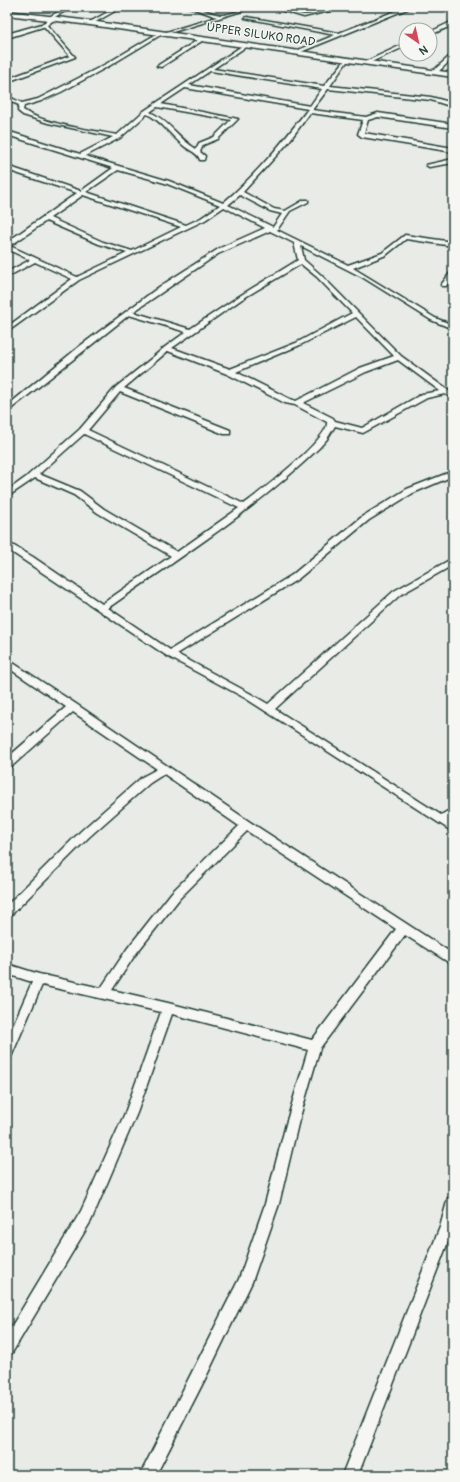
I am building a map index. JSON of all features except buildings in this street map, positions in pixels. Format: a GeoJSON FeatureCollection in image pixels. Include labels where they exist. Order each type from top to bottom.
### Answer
{"type":"FeatureCollection","features":[{"type":"Feature","properties":{"kind":"main road","name":"UPPER SILUKO ROAD"},"geometry":{"type":"LineString","coordinates":[[7,12],[453,75]]}},
{"type":"Feature","properties":{"kind":"street"},"geometry":{"type":"LineString","coordinates":[[7,36],[44,25],[51,18],[70,7]]}},
{"type":"Feature","properties":{"kind":"street"},"geometry":{"type":"LineString","coordinates":[[90,23],[120,7]]}},
{"type":"Feature","properties":{"kind":"street"},"geometry":{"type":"LineString","coordinates":[[191,7],[220,16]]}},
{"type":"Feature","properties":{"kind":"street"},"geometry":{"type":"LineString","coordinates":[[7,98],[22,104],[31,103],[65,87],[93,71],[108,66],[114,60],[162,33],[253,7]]}},
{"type":"Feature","properties":{"kind":"street"},"geometry":{"type":"LineString","coordinates":[[272,7],[304,16],[343,7]]}},
{"type":"Feature","properties":{"kind":"street"},"geometry":{"type":"LineString","coordinates":[[298,52],[339,34],[410,7]]}},
{"type":"Feature","properties":{"kind":"street"},"geometry":{"type":"LineString","coordinates":[[247,18],[339,34]]}},
{"type":"Feature","properties":{"kind":"street"},"geometry":{"type":"LineString","coordinates":[[438,30],[453,23]]}},
{"type":"Feature","properties":{"kind":"street"},"geometry":{"type":"LineString","coordinates":[[7,81],[73,57],[44,25]]}},
{"type":"Feature","properties":{"kind":"street"},"geometry":{"type":"LineString","coordinates":[[159,66],[203,39]]}},
{"type":"Feature","properties":{"kind":"street"},"geometry":{"type":"LineString","coordinates":[[79,157],[118,137],[146,112],[184,86],[211,70],[245,45]]}},
{"type":"Feature","properties":{"kind":"street"},"geometry":{"type":"LineString","coordinates":[[367,62],[398,48]]}},
{"type":"Feature","properties":{"kind":"street"},"geometry":{"type":"LineString","coordinates":[[435,72],[453,56]]}},
{"type":"Feature","properties":{"kind":"street"},"geometry":{"type":"LineString","coordinates":[[7,329],[77,279],[203,219],[224,205],[239,192],[285,143],[347,59]]}},
{"type":"Feature","properties":{"kind":"street"},"geometry":{"type":"LineString","coordinates":[[211,70],[326,87],[431,99],[453,105]]}},
{"type":"Feature","properties":{"kind":"street"},"geometry":{"type":"LineString","coordinates":[[184,86],[366,119],[378,115],[453,126]]}},
{"type":"Feature","properties":{"kind":"street"},"geometry":{"type":"LineString","coordinates":[[22,104],[20,110],[27,115],[54,123],[118,137]]}},
{"type":"Feature","properties":{"kind":"street"},"geometry":{"type":"LineString","coordinates":[[156,105],[235,120],[216,138],[201,144],[198,151]]}},
{"type":"Feature","properties":{"kind":"street"},"geometry":{"type":"LineString","coordinates":[[146,112],[170,128],[187,146],[198,151],[202,156],[202,159]]}},
{"type":"Feature","properties":{"kind":"street"},"geometry":{"type":"LineString","coordinates":[[366,119],[361,134],[364,136],[453,150]]}},
{"type":"Feature","properties":{"kind":"street"},"geometry":{"type":"LineString","coordinates":[[7,134],[79,157],[167,182],[224,205],[347,268],[433,319],[453,327]]}},
{"type":"Feature","properties":{"kind":"street"},"geometry":{"type":"LineString","coordinates":[[7,139],[14,136]]}},
{"type":"Feature","properties":{"kind":"street"},"geometry":{"type":"LineString","coordinates":[[429,165],[453,161]]}},
{"type":"Feature","properties":{"kind":"street"},"geometry":{"type":"LineString","coordinates":[[7,168],[186,227]]}},
{"type":"Feature","properties":{"kind":"street"},"geometry":{"type":"LineString","coordinates":[[77,279],[7,246],[118,168]]}},
{"type":"Feature","properties":{"kind":"street"},"geometry":{"type":"LineString","coordinates":[[239,192],[272,210],[287,212]]}},
{"type":"Feature","properties":{"kind":"street"},"geometry":{"type":"LineString","coordinates":[[7,410],[64,362],[128,312],[216,253],[272,229],[287,212],[306,201]]}},
{"type":"Feature","properties":{"kind":"street"},"geometry":{"type":"LineString","coordinates":[[45,218],[101,242],[133,253]]}},
{"type":"Feature","properties":{"kind":"street"},"geometry":{"type":"LineString","coordinates":[[347,268],[384,254],[405,237],[453,244]]}},
{"type":"Feature","properties":{"kind":"street"},"geometry":{"type":"LineString","coordinates":[[297,243],[301,261],[319,276],[399,357],[450,395]]}},
{"type":"Feature","properties":{"kind":"street"},"geometry":{"type":"LineString","coordinates":[[7,275],[35,260]]}},
{"type":"Feature","properties":{"kind":"street"},"geometry":{"type":"LineString","coordinates":[[7,495],[34,475],[83,431],[119,389],[155,360],[167,348],[189,331],[301,261]]}},
{"type":"Feature","properties":{"kind":"street"},"geometry":{"type":"LineString","coordinates":[[444,286],[453,273]]}},
{"type":"Feature","properties":{"kind":"street"},"geometry":{"type":"LineString","coordinates":[[128,312],[189,331]]}},
{"type":"Feature","properties":{"kind":"street"},"geometry":{"type":"LineString","coordinates":[[230,372],[298,344],[356,314]]}},
{"type":"Feature","properties":{"kind":"street"},"geometry":{"type":"LineString","coordinates":[[167,348],[230,372],[288,401],[297,403],[330,420],[332,423],[363,431],[425,396],[450,395]]}},
{"type":"Feature","properties":{"kind":"street"},"geometry":{"type":"LineString","coordinates":[[297,403],[363,370],[399,357]]}},
{"type":"Feature","properties":{"kind":"street"},"geometry":{"type":"LineString","coordinates":[[119,389],[227,432]]}},
{"type":"Feature","properties":{"kind":"street"},"geometry":{"type":"LineString","coordinates":[[102,608],[245,508],[278,482],[314,448],[332,423]]}},
{"type":"Feature","properties":{"kind":"street"},"geometry":{"type":"LineString","coordinates":[[83,431],[245,508]]}},
{"type":"Feature","properties":{"kind":"street"},"geometry":{"type":"LineString","coordinates":[[170,654],[295,577],[366,518],[410,491],[453,473]]}},
{"type":"Feature","properties":{"kind":"street"},"geometry":{"type":"LineString","coordinates":[[34,475],[77,493],[101,512],[176,555]]}},
{"type":"Feature","properties":{"kind":"street"},"geometry":{"type":"LineString","coordinates":[[7,546],[30,559],[170,654],[248,696],[443,820],[453,828]]}},
{"type":"Feature","properties":{"kind":"street"},"geometry":{"type":"LineString","coordinates":[[268,710],[398,593],[453,561]]}},
{"type":"Feature","properties":{"kind":"street"},"geometry":{"type":"LineString","coordinates":[[9,666],[73,706],[246,825],[453,960]]}},
{"type":"Feature","properties":{"kind":"street"},"geometry":{"type":"LineString","coordinates":[[7,764],[73,706]]}},
{"type":"Feature","properties":{"kind":"street"},"geometry":{"type":"LineString","coordinates":[[7,912],[85,834],[146,780],[165,769]]}},
{"type":"Feature","properties":{"kind":"street"},"geometry":{"type":"LineString","coordinates":[[443,820],[453,812]]}},
{"type":"Feature","properties":{"kind":"street"},"geometry":{"type":"LineString","coordinates":[[104,993],[131,952],[176,895],[246,825]]}},
{"type":"Feature","properties":{"kind":"street"},"geometry":{"type":"LineString","coordinates":[[148,1475],[245,1282],[272,1204],[292,1124],[315,1046],[403,928]]}},
{"type":"Feature","properties":{"kind":"street"},"geometry":{"type":"LineString","coordinates":[[7,969],[39,979],[168,1008],[315,1046]]}},
{"type":"Feature","properties":{"kind":"street"},"geometry":{"type":"LineString","coordinates":[[7,1053],[39,979]]}},
{"type":"Feature","properties":{"kind":"street"},"geometry":{"type":"LineString","coordinates":[[7,1348],[86,1216],[131,1113],[168,1008]]}},
{"type":"Feature","properties":{"kind":"street"},"geometry":{"type":"LineString","coordinates":[[350,1475],[441,1241],[453,1203]]}}]}
